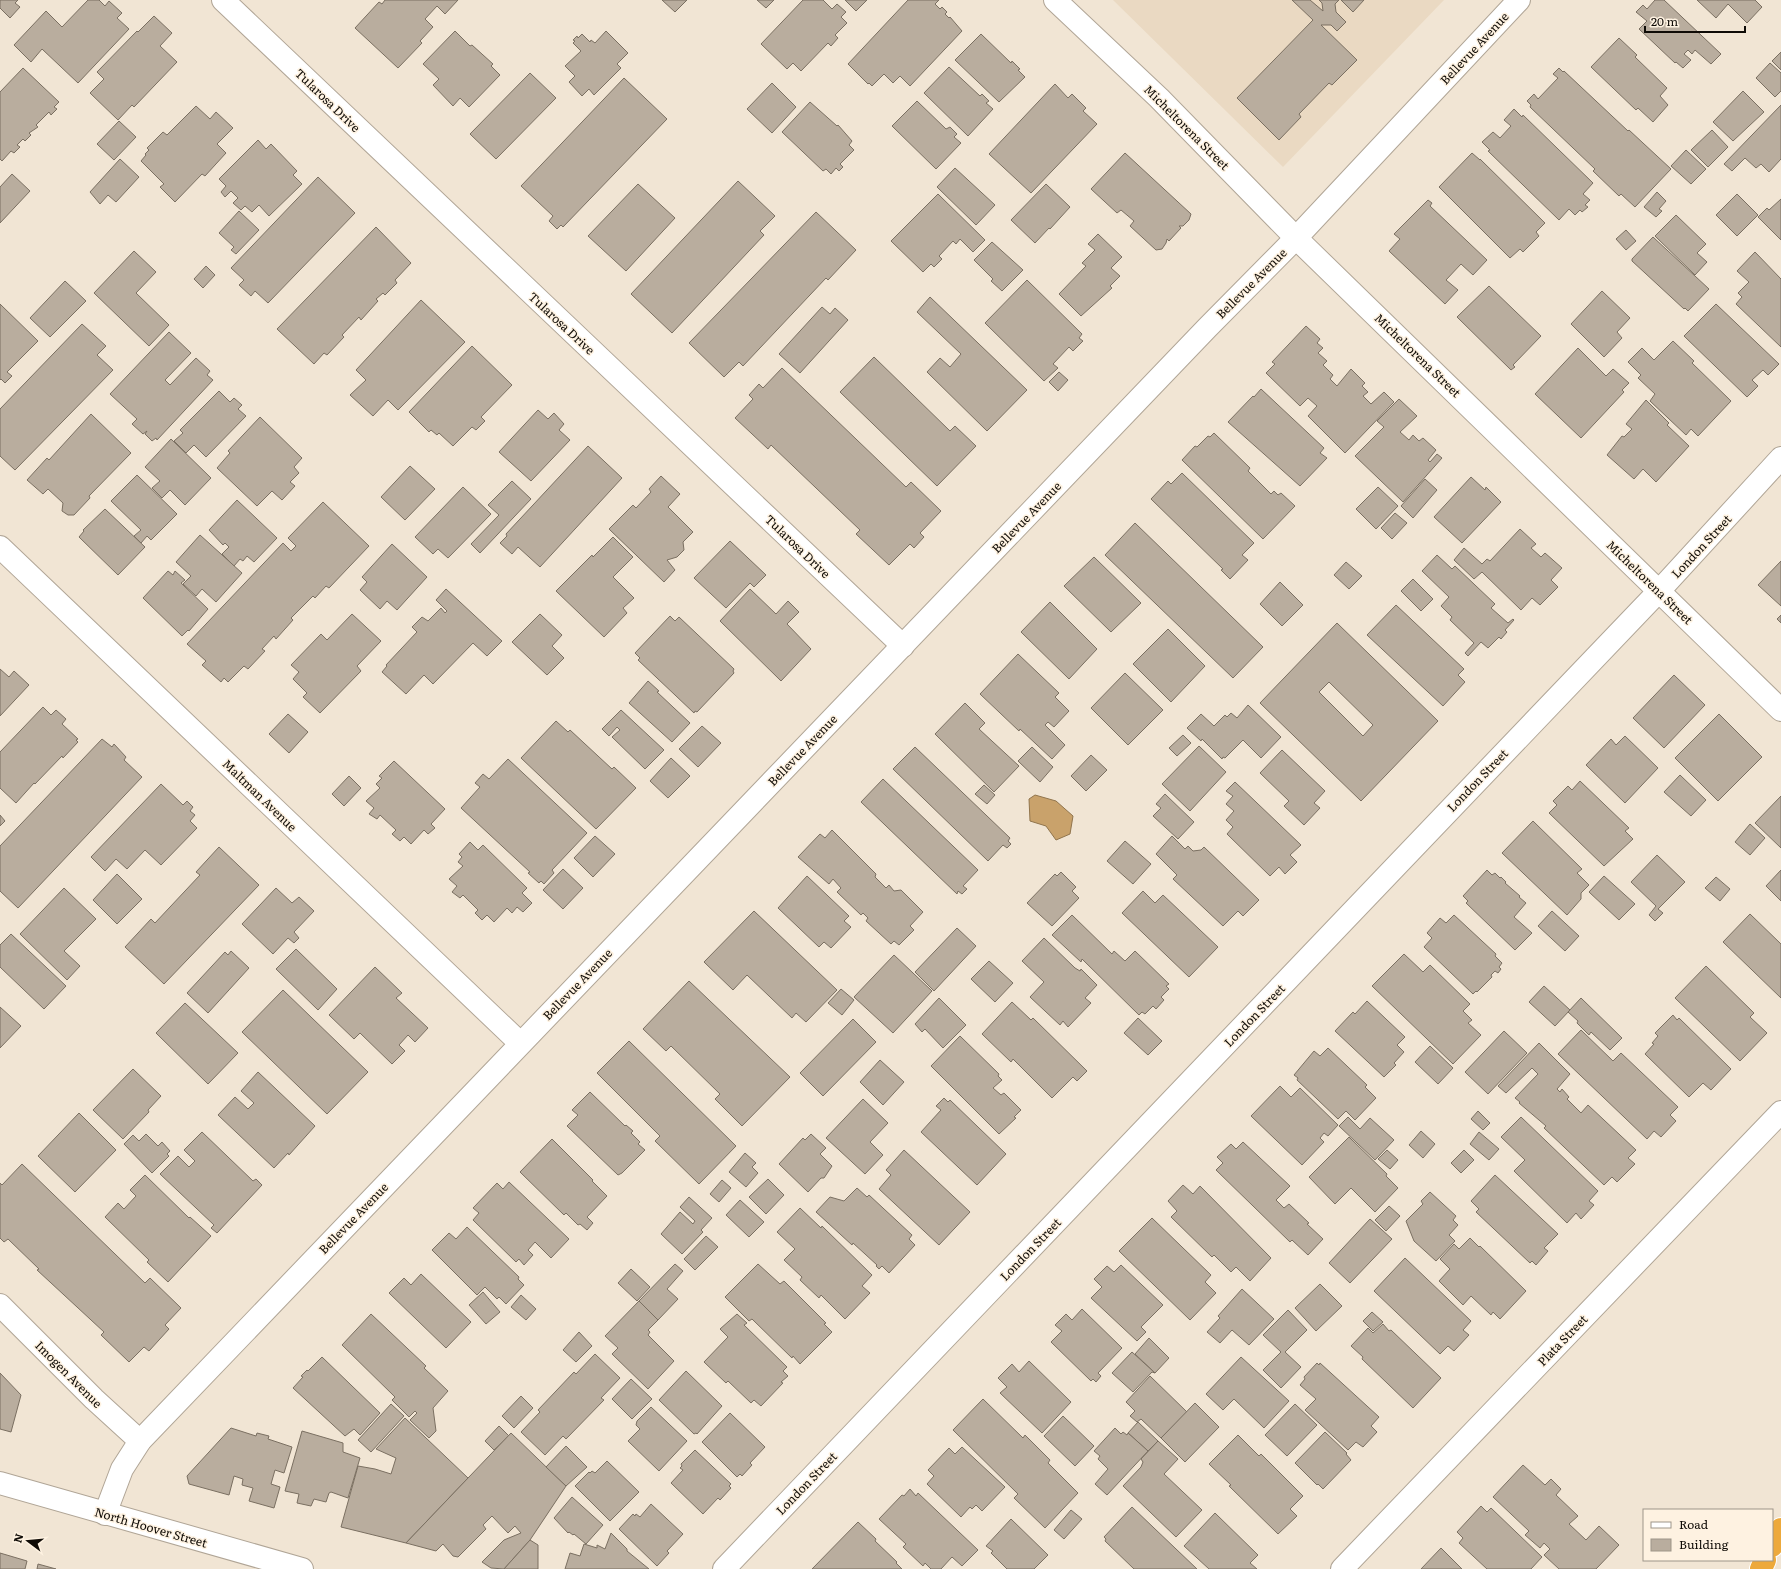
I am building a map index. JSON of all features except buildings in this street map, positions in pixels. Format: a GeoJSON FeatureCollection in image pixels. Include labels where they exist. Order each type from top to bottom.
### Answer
{"type":"FeatureCollection","features":[{"type":"Feature","properties":{"kind":"highway"},"geometry":{"type":"LineString","coordinates":[[1773,1544],[1781,1529]]}},
{"type":"Feature","properties":{"kind":"street","name":"Tularosa Drive"},"geometry":{"type":"LineString","coordinates":[[223,0],[902,646]]}},
{"type":"Feature","properties":{"kind":"street","name":"Micheltorena Street"},"geometry":{"type":"LineString","coordinates":[[1055,0],[1159,98],[1296,238],[1781,710]]}},
{"type":"Feature","properties":{"kind":"street","name":"Bellevue Avenue"},"geometry":{"type":"LineString","coordinates":[[105,1514],[122,1469],[140,1441],[1207,328],[1296,238],[1519,0]]}},
{"type":"Feature","properties":{"kind":"street","name":"London Street"},"geometry":{"type":"LineString","coordinates":[[724,1569],[1659,590],[1781,458]]}},
{"type":"Feature","properties":{"kind":"street","name":"Maltman Avenue"},"geometry":{"type":"LineString","coordinates":[[0,547],[520,1043]]}},
{"type":"Feature","properties":{"kind":"street","name":"Plata Street"},"geometry":{"type":"LineString","coordinates":[[1342,1569],[1781,1112]]}},
{"type":"Feature","properties":{"kind":"street","name":"Imogen Avenue"},"geometry":{"type":"LineString","coordinates":[[0,1305],[94,1399],[140,1441]]}},
{"type":"Feature","properties":{"kind":"street","name":"North Hoover Street"},"geometry":{"type":"LineString","coordinates":[[0,1483],[302,1569]]}},
{"type":"Feature","properties":{"kind":"shaded area"},"geometry":{"type":"Polygon","coordinates":[[[1113,0],[1444,0],[1283,167],[1113,0]]]}},
{"type":"Feature","properties":{"kind":"shaded area"},"geometry":{"type":"Polygon","coordinates":[[[1035,795],[1056,801],[1073,816],[1070,834],[1056,840],[1046,826],[1030,821],[1029,799],[1035,795]]]}}]}
